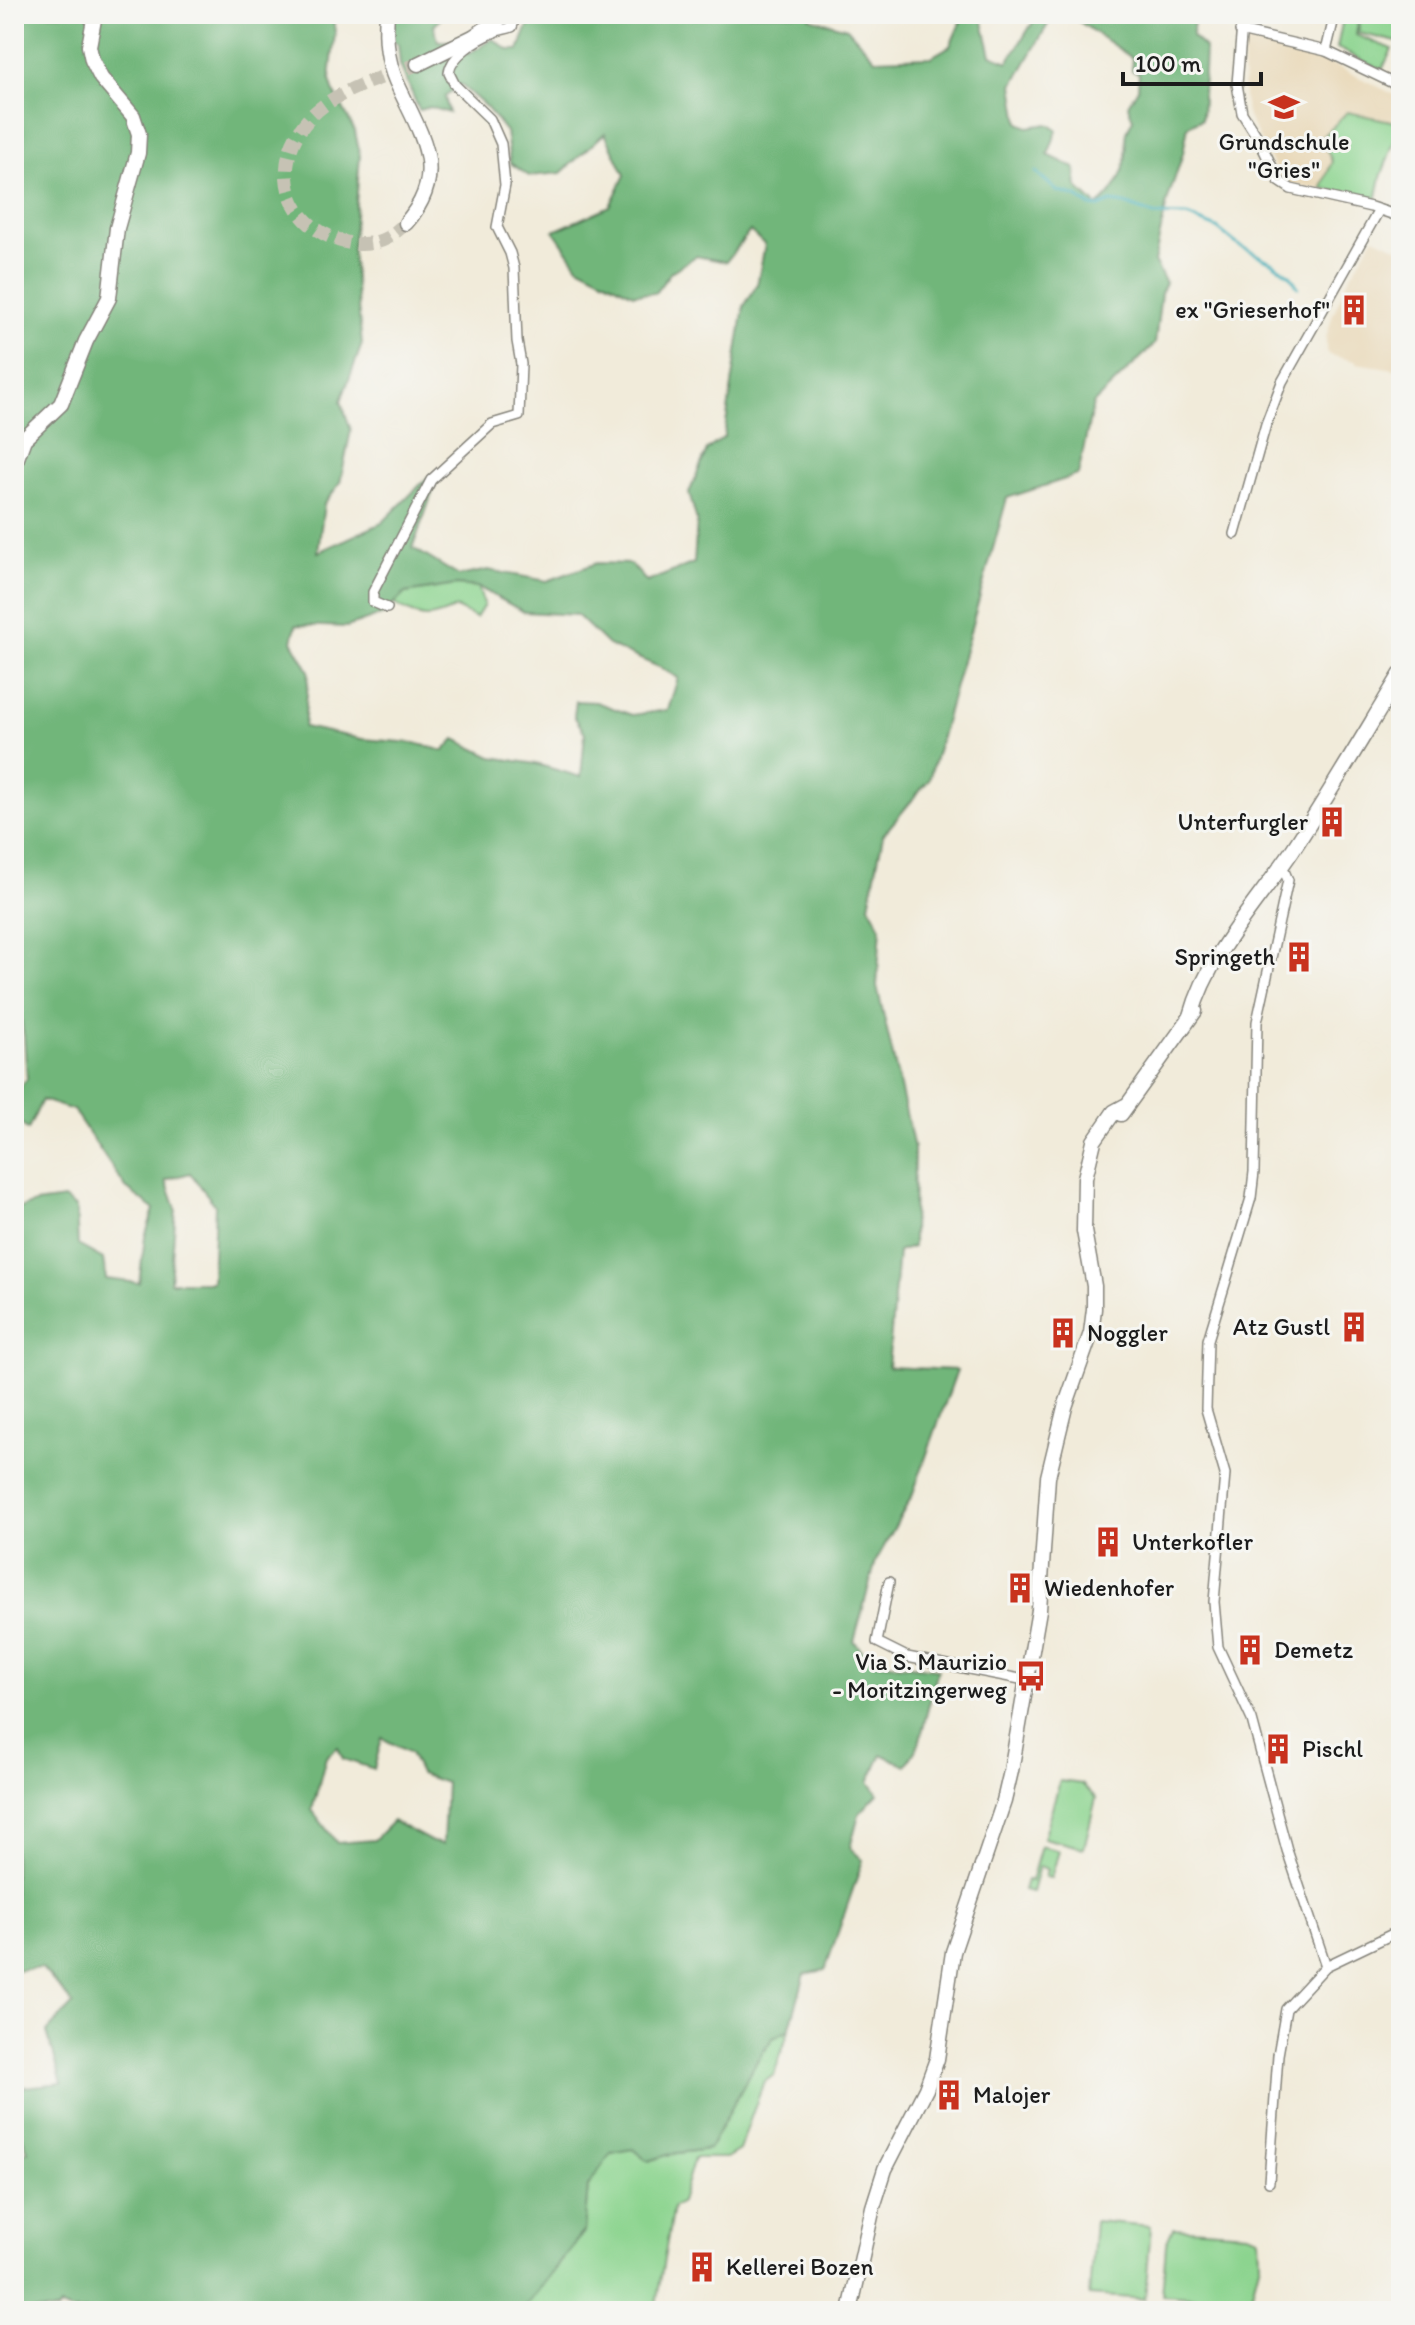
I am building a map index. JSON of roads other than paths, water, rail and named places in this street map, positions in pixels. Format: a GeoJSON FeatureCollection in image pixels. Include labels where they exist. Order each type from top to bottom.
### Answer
{"type":"FeatureCollection","features":[{"type":"Feature","properties":{"kind":"main road"},"geometry":{"type":"LineString","coordinates":[[14,466],[27,435],[61,404],[86,341],[109,298],[117,228],[138,153],[139,134],[133,116],[101,78],[92,60],[89,46],[95,14]]}},
{"type":"Feature","properties":{"kind":"main road"},"geometry":{"type":"LineString","coordinates":[[387,14],[390,64],[423,137],[429,163],[423,200],[406,223]]}},
{"type":"Feature","properties":{"kind":"main road"},"geometry":{"type":"LineString","coordinates":[[418,64],[473,37],[508,14]]}},
{"type":"Feature","properties":{"kind":"main road"},"geometry":{"type":"LineString","coordinates":[[850,2311],[873,2207],[885,2169],[926,2089],[937,2059],[953,1952],[1004,1801],[1031,1681],[1048,1477],[1061,1418],[1091,1333],[1094,1309],[1094,1286],[1084,1231],[1085,1178],[1094,1141],[1114,1112],[1125,1106],[1191,1016],[1195,1000],[1216,960],[1282,866],[1401,674]]}},
{"type":"Feature","properties":{"kind":"street"},"geometry":{"type":"LineString","coordinates":[[387,608],[376,605],[372,596],[431,480],[492,424],[519,416],[521,364],[514,268],[497,227],[505,185],[501,144],[490,119],[455,85],[449,73],[451,63],[459,55],[495,32],[512,27],[514,21],[508,14]]}},
{"type":"Feature","properties":{"kind":"street"},"geometry":{"type":"LineString","coordinates":[[1243,14],[1237,84],[1242,113],[1283,186],[1401,217]]}},
{"type":"Feature","properties":{"kind":"street"},"geometry":{"type":"LineString","coordinates":[[1326,51],[1335,14]]}},
{"type":"Feature","properties":{"kind":"street"},"geometry":{"type":"LineString","coordinates":[[1240,31],[1326,51],[1401,87]]}},
{"type":"Feature","properties":{"kind":"street"},"geometry":{"type":"LineString","coordinates":[[1235,534],[1266,424],[1282,382],[1379,210]]}},
{"type":"Feature","properties":{"kind":"street"},"geometry":{"type":"LineString","coordinates":[[1282,866],[1288,880],[1257,1022],[1251,1198],[1208,1340],[1206,1409],[1225,1474],[1214,1602],[1218,1647],[1252,1720],[1287,1850],[1326,1966]]}},
{"type":"Feature","properties":{"kind":"street"},"geometry":{"type":"LineString","coordinates":[[889,1582],[877,1642],[907,1657],[1031,1681]]}},
{"type":"Feature","properties":{"kind":"street"},"geometry":{"type":"LineString","coordinates":[[1269,2182],[1278,2055],[1286,2009],[1326,1966],[1401,1930]]}},
{"type":"Feature","properties":{"kind":"waterway"},"geometry":{"type":"LineString","coordinates":[[1036,172],[1057,191],[1077,197],[1090,206],[1099,207],[1111,202],[1125,204],[1154,215],[1187,216],[1217,228],[1238,245],[1291,276],[1298,287]]}},
{"type":"Feature","properties":{"kind":"tunnel"},"geometry":{"type":"LineString","coordinates":[[406,223],[387,238],[366,244],[345,242],[322,233],[305,219],[293,202],[288,183],[288,162],[294,142],[305,123],[323,106],[357,87],[418,64]]}},
{"type":"Feature","properties":{"kind":"place","name":"Grundschule \"Gries\""},"geometry":{"type":"Point","coordinates":[1284,107]}},
{"type":"Feature","properties":{"kind":"place","name":"ex \"Grieserhof\""},"geometry":{"type":"Point","coordinates":[1354,310]}},
{"type":"Feature","properties":{"kind":"place","name":"Unterfurgler"},"geometry":{"type":"Point","coordinates":[1332,822]}},
{"type":"Feature","properties":{"kind":"place","name":"Springeth"},"geometry":{"type":"Point","coordinates":[1299,957]}},
{"type":"Feature","properties":{"kind":"place","name":"Atz Gustl"},"geometry":{"type":"Point","coordinates":[1354,1327]}},
{"type":"Feature","properties":{"kind":"place","name":"Noggler"},"geometry":{"type":"Point","coordinates":[1063,1333]}},
{"type":"Feature","properties":{"kind":"place","name":"Unterkofler"},"geometry":{"type":"Point","coordinates":[1108,1542]}},
{"type":"Feature","properties":{"kind":"place","name":"Wiedenhofer"},"geometry":{"type":"Point","coordinates":[1020,1588]}},
{"type":"Feature","properties":{"kind":"place","name":"Demetz"},"geometry":{"type":"Point","coordinates":[1250,1650]}},
{"type":"Feature","properties":{"kind":"place","name":"Via S. Maurizio - Moritzingerweg"},"geometry":{"type":"Point","coordinates":[1031,1676]}},
{"type":"Feature","properties":{"kind":"place","name":"Pischl"},"geometry":{"type":"Point","coordinates":[1278,1749]}},
{"type":"Feature","properties":{"kind":"place","name":"Malojer"},"geometry":{"type":"Point","coordinates":[949,2095]}},
{"type":"Feature","properties":{"kind":"place","name":"Kellerei Bozen"},"geometry":{"type":"Point","coordinates":[702,2267]}}]}
